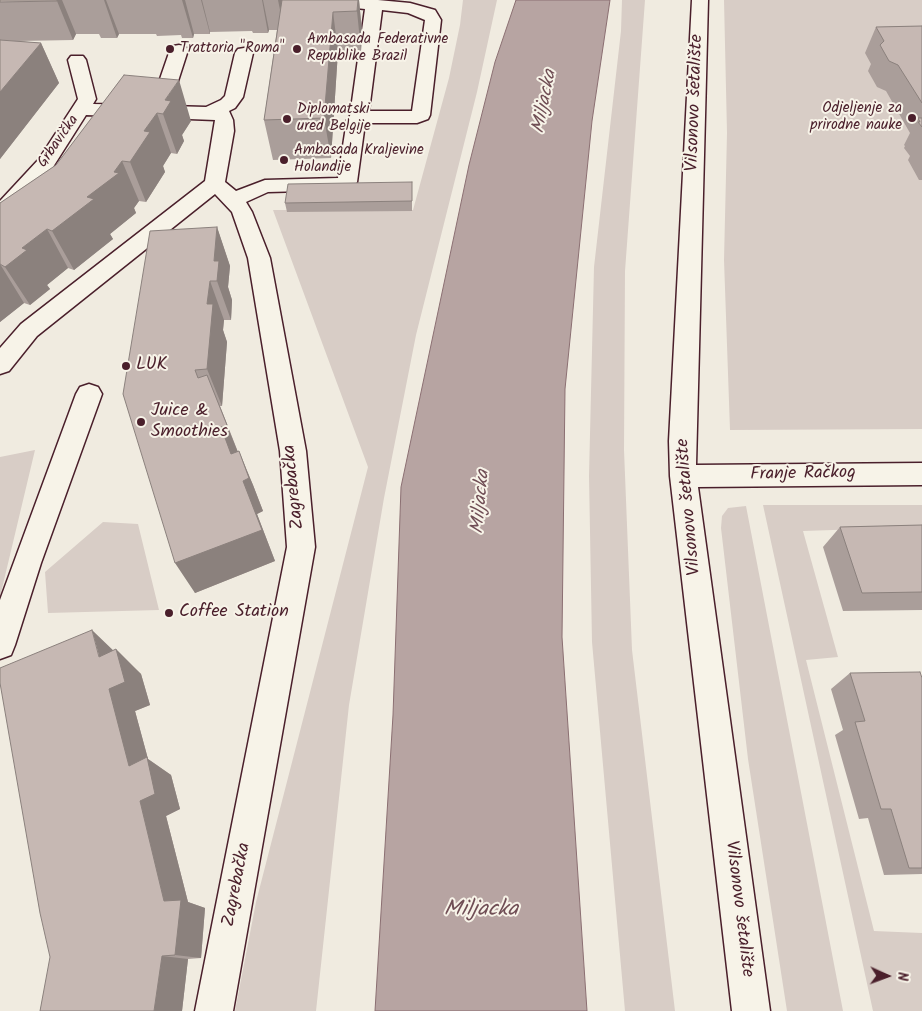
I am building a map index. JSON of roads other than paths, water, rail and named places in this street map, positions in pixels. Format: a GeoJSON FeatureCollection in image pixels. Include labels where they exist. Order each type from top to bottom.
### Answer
{"type":"FeatureCollection","features":[{"type":"Feature","properties":{"kind":"street"},"geometry":{"type":"LineString","coordinates":[[326,0],[421,10],[429,14],[433,20],[421,111],[417,117],[359,117]]}},
{"type":"Feature","properties":{"kind":"street","name":"Vilsonovo šetalište"},"geometry":{"type":"LineString","coordinates":[[700,0],[682,441],[684,476],[751,1011]]}},
{"type":"Feature","properties":{"kind":"street"},"geometry":{"type":"LineString","coordinates":[[0,365],[29,330],[225,192],[265,186],[341,184],[347,182],[356,120],[359,117],[374,5]]}},
{"type":"Feature","properties":{"kind":"street"},"geometry":{"type":"LineString","coordinates":[[159,110],[179,50]]}},
{"type":"Feature","properties":{"kind":"street"},"geometry":{"type":"LineString","coordinates":[[212,111],[228,104],[234,98],[244,53]]}},
{"type":"Feature","properties":{"kind":"street","name":"Grbavička"},"geometry":{"type":"LineString","coordinates":[[0,211],[13,202],[46,163],[87,99],[77,60]]}},
{"type":"Feature","properties":{"kind":"street"},"geometry":{"type":"LineString","coordinates":[[81,110],[212,111],[220,113],[224,125],[225,192]]}},
{"type":"Feature","properties":{"kind":"street","name":"Zagrebačka"},"geometry":{"type":"LineString","coordinates":[[214,1011],[301,547],[293,451],[259,258],[242,212],[225,192]]}},
{"type":"Feature","properties":{"kind":"street"},"geometry":{"type":"LineString","coordinates":[[0,645],[26,563],[90,394]]}},
{"type":"Feature","properties":{"kind":"street","name":"Franje Račkog"},"geometry":{"type":"LineString","coordinates":[[684,476],[922,474]]}},
{"type":"Feature","properties":{"kind":"water","name":"Miljacka"},"geometry":{"type":"Polygon","coordinates":[[[516,0],[610,0],[592,121],[565,389],[562,637],[587,1011],[375,1011],[393,715],[401,487],[469,165],[495,62],[516,0]]]}},
{"type":"Feature","properties":{"kind":"place","name":"Trattoria \"Roma\""},"geometry":{"type":"Point","coordinates":[170,49]}},
{"type":"Feature","properties":{"kind":"place","name":"Ambasada Federativne Republike Brazil"},"geometry":{"type":"Point","coordinates":[297,49]}},
{"type":"Feature","properties":{"kind":"place","name":"Odjeljenje za prirodne nauke"},"geometry":{"type":"Point","coordinates":[912,118]}},
{"type":"Feature","properties":{"kind":"place","name":"Diplomatski ured Belgije"},"geometry":{"type":"Point","coordinates":[287,119]}},
{"type":"Feature","properties":{"kind":"place","name":"Ambasada Kraljevine Holandije"},"geometry":{"type":"Point","coordinates":[284,160]}},
{"type":"Feature","properties":{"kind":"place","name":"LUK"},"geometry":{"type":"Point","coordinates":[126,366]}},
{"type":"Feature","properties":{"kind":"place","name":"Juice & Smoothies"},"geometry":{"type":"Point","coordinates":[141,422]}},
{"type":"Feature","properties":{"kind":"place","name":"Coffee Station"},"geometry":{"type":"Point","coordinates":[169,613]}}]}
